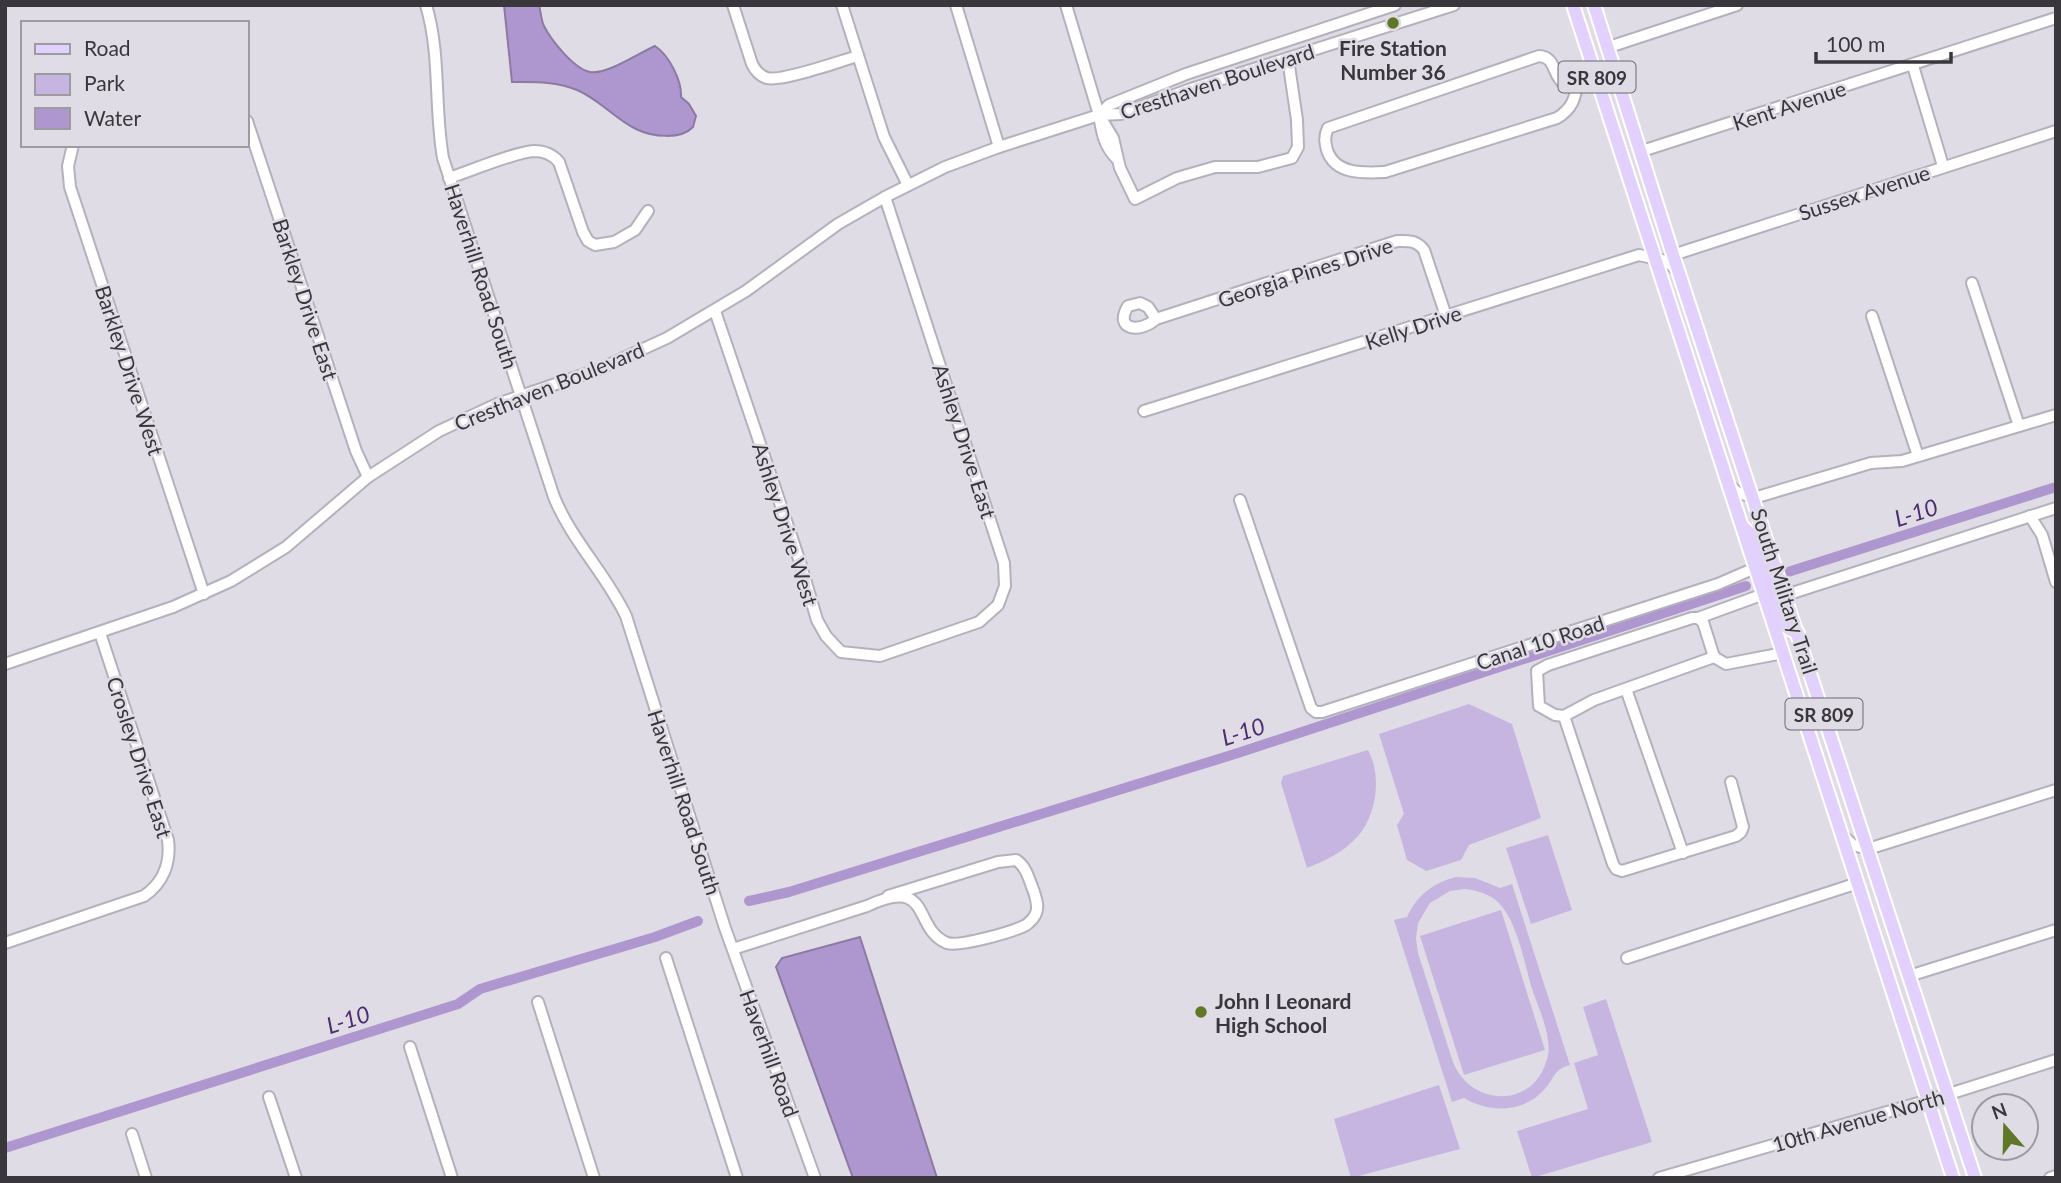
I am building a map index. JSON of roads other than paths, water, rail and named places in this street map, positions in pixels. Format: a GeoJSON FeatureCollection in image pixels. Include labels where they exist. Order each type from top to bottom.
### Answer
{"type":"FeatureCollection","features":[{"type":"Feature","properties":{"kind":"main road","name":"South Military Trail"},"geometry":{"type":"LineString","coordinates":[[1573,5],[1953,1178]]}},
{"type":"Feature","properties":{"kind":"main road","name":"South Military Trail"},"geometry":{"type":"LineString","coordinates":[[1594,5],[1975,1178]]}},
{"type":"Feature","properties":{"kind":"main road"},"geometry":{"type":"LineString","coordinates":[[1640,211],[1656,223],[1663,222]]}},
{"type":"Feature","properties":{"kind":"main road"},"geometry":{"type":"LineString","coordinates":[[1741,526],[1755,539],[1782,622],[1788,629],[1798,633]]}},
{"type":"Feature","properties":{"kind":"street","name":"Haverhill Road South"},"geometry":{"type":"LineString","coordinates":[[426,5],[436,56],[438,132],[449,178],[560,511],[579,545],[608,582],[626,616],[725,928]]}},
{"type":"Feature","properties":{"kind":"street"},"geometry":{"type":"LineString","coordinates":[[733,5],[752,64],[760,75],[766,78],[780,78],[858,57]]}},
{"type":"Feature","properties":{"kind":"street"},"geometry":{"type":"LineString","coordinates":[[842,5],[884,137],[908,185]]}},
{"type":"Feature","properties":{"kind":"street"},"geometry":{"type":"LineString","coordinates":[[956,5],[999,147]]}},
{"type":"Feature","properties":{"kind":"street"},"geometry":{"type":"LineString","coordinates":[[1066,5],[1099,116],[1102,135],[1109,151],[1119,161],[1135,199],[1177,178],[1215,167],[1258,167],[1292,158],[1298,147],[1293,95],[1286,87],[1283,60]]}},
{"type":"Feature","properties":{"kind":"street","name":"Cresthaven Boulevard"},"geometry":{"type":"LineString","coordinates":[[1099,116],[1109,106],[1174,79],[1395,5]]}},
{"type":"Feature","properties":{"kind":"street","name":"Cresthaven Boulevard"},"geometry":{"type":"LineString","coordinates":[[5,664],[100,633],[204,594],[241,575],[286,547],[368,477],[439,431],[477,412],[632,355],[715,311],[838,224],[945,167],[1099,116],[1122,114],[1191,89],[1454,5]]}},
{"type":"Feature","properties":{"kind":"street"},"geometry":{"type":"LineString","coordinates":[[1609,47],[1737,5]]}},
{"type":"Feature","properties":{"kind":"street","name":"Kent Avenue"},"geometry":{"type":"LineString","coordinates":[[1642,151],[2056,18]]}},
{"type":"Feature","properties":{"kind":"street"},"geometry":{"type":"LineString","coordinates":[[1577,82],[1577,94],[1571,106],[1557,118],[1385,172],[1348,171],[1335,164],[1328,154],[1325,140],[1328,128],[1539,55],[1550,60],[1558,79],[1563,83],[1597,76]]}},
{"type":"Feature","properties":{"kind":"street"},"geometry":{"type":"LineString","coordinates":[[1913,65],[1943,166]]}},
{"type":"Feature","properties":{"kind":"street","name":"Barkley Drive East"},"geometry":{"type":"LineString","coordinates":[[248,124],[356,451],[368,477]]}},
{"type":"Feature","properties":{"kind":"street","name":"Sussex Avenue"},"geometry":{"type":"LineString","coordinates":[[1673,255],[2056,131]]}},
{"type":"Feature","properties":{"kind":"street","name":"Barkley Drive West"},"geometry":{"type":"LineString","coordinates":[[73,147],[68,166],[70,187],[204,594]]}},
{"type":"Feature","properties":{"kind":"street"},"geometry":{"type":"LineString","coordinates":[[449,178],[535,151],[553,156],[559,162],[583,232],[588,242],[595,245],[614,242],[635,230],[648,211]]}},
{"type":"Feature","properties":{"kind":"street","name":"Ashley Drive East"},"geometry":{"type":"LineString","coordinates":[[885,197],[1004,563],[1005,586],[999,605],[979,622],[922,643]]}},
{"type":"Feature","properties":{"kind":"street","name":"Georgia Pines Drive"},"geometry":{"type":"LineString","coordinates":[[1156,319],[1397,241],[1410,240],[1418,243],[1424,250],[1446,316]]}},
{"type":"Feature","properties":{"kind":"street","name":"Kelly Drive"},"geometry":{"type":"LineString","coordinates":[[1143,411],[1639,255],[1655,257]]}},
{"type":"Feature","properties":{"kind":"street"},"geometry":{"type":"LineString","coordinates":[[1655,257],[1666,261],[1679,272]]}},
{"type":"Feature","properties":{"kind":"street"},"geometry":{"type":"LineString","coordinates":[[1972,283],[2019,426]]}},
{"type":"Feature","properties":{"kind":"street","name":"Ashley Drive West"},"geometry":{"type":"LineString","coordinates":[[715,311],[817,620],[826,636],[841,652],[868,656],[880,656],[922,643]]}},
{"type":"Feature","properties":{"kind":"street"},"geometry":{"type":"LineString","coordinates":[[1871,316],[1918,456]]}},
{"type":"Feature","properties":{"kind":"street"},"geometry":{"type":"LineString","coordinates":[[1726,481],[1737,492],[1754,498],[1871,463],[1902,461],[2056,415]]}},
{"type":"Feature","properties":{"kind":"street","name":"Canal 10 Road"},"geometry":{"type":"LineString","coordinates":[[1240,500],[1311,708],[1316,712],[1705,588],[1755,568]]}},
{"type":"Feature","properties":{"kind":"street"},"geometry":{"type":"LineString","coordinates":[[1786,595],[2056,508]]}},
{"type":"Feature","properties":{"kind":"street"},"geometry":{"type":"LineString","coordinates":[[2030,516],[2042,535],[2056,582]]}},
{"type":"Feature","properties":{"kind":"street"},"geometry":{"type":"LineString","coordinates":[[1714,657],[1594,700],[1564,716],[1555,715],[1539,706],[1537,671],[1548,665],[1698,618],[1764,594]]}},
{"type":"Feature","properties":{"kind":"street"},"geometry":{"type":"LineString","coordinates":[[1698,618],[1703,622],[1714,657],[1726,664],[1783,653]]}},
{"type":"Feature","properties":{"kind":"street","name":"Crosley Drive East"},"geometry":{"type":"LineString","coordinates":[[5,943],[144,897],[159,883],[167,866],[168,840],[100,633]]}},
{"type":"Feature","properties":{"kind":"street"},"geometry":{"type":"LineString","coordinates":[[1626,689],[1683,853]]}},
{"type":"Feature","properties":{"kind":"street"},"geometry":{"type":"LineString","coordinates":[[1564,716],[1616,869],[1622,871],[1736,836],[1743,827],[1731,782]]}},
{"type":"Feature","properties":{"kind":"street"},"geometry":{"type":"LineString","coordinates":[[1842,835],[1853,845],[1868,849],[2056,790]]}},
{"type":"Feature","properties":{"kind":"street"},"geometry":{"type":"LineString","coordinates":[[733,949],[867,906],[888,896],[998,862],[1016,860],[1024,865],[1038,902],[1036,915],[1027,925],[960,945],[947,943],[935,936],[919,907],[908,898],[888,896]]}},
{"type":"Feature","properties":{"kind":"street"},"geometry":{"type":"LineString","coordinates":[[1627,957],[1857,883]]}},
{"type":"Feature","properties":{"kind":"street","name":"Haverhill Road"},"geometry":{"type":"LineString","coordinates":[[725,928],[815,1178]]}},
{"type":"Feature","properties":{"kind":"street"},"geometry":{"type":"LineString","coordinates":[[1909,976],[2056,930]]}},
{"type":"Feature","properties":{"kind":"street"},"geometry":{"type":"LineString","coordinates":[[666,958],[737,1178]]}},
{"type":"Feature","properties":{"kind":"street"},"geometry":{"type":"LineString","coordinates":[[538,1002],[594,1178]]}},
{"type":"Feature","properties":{"kind":"street"},"geometry":{"type":"LineString","coordinates":[[410,1047],[452,1178]]}},
{"type":"Feature","properties":{"kind":"street","name":"10th Avenue North"},"geometry":{"type":"LineString","coordinates":[[1659,1178],[1946,1095],[2056,1060]]}},
{"type":"Feature","properties":{"kind":"street"},"geometry":{"type":"LineString","coordinates":[[269,1097],[296,1178]]}},
{"type":"Feature","properties":{"kind":"street"},"geometry":{"type":"LineString","coordinates":[[132,1134],[146,1178]]}},
{"type":"Feature","properties":{"kind":"street"},"geometry":{"type":"LineString","coordinates":[[2050,1178],[2056,1176]]}},
{"type":"Feature","properties":{"kind":"water"},"geometry":{"type":"Polygon","coordinates":[[[504,5],[539,5],[543,24],[552,39],[570,60],[590,72],[614,67],[655,46],[670,62],[677,76],[681,97],[696,116],[693,127],[681,134],[650,134],[628,125],[593,98],[577,90],[537,82],[512,82],[504,5]]]}},
{"type":"Feature","properties":{"kind":"water"},"geometry":{"type":"Polygon","coordinates":[[[860,937],[937,1178],[853,1178],[776,967],[782,958],[860,937]]]}},
{"type":"Feature","properties":{"kind":"waterway","name":"L-10"},"geometry":{"type":"LineString","coordinates":[[1788,572],[2056,487]]}},
{"type":"Feature","properties":{"kind":"waterway","name":"L-10"},"geometry":{"type":"LineString","coordinates":[[749,901],[789,892],[1238,753],[1746,586]]}},
{"type":"Feature","properties":{"kind":"waterway","name":"L-10"},"geometry":{"type":"LineString","coordinates":[[5,1148],[458,1004],[480,989],[655,937],[698,921]]}},
{"type":"Feature","properties":{"kind":"place","name":"Fire Station Number 36"},"geometry":{"type":"Point","coordinates":[1393,23]}},
{"type":"Feature","properties":{"kind":"place","name":"John I Leonard High School"},"geometry":{"type":"Point","coordinates":[1201,1012]}}]}
